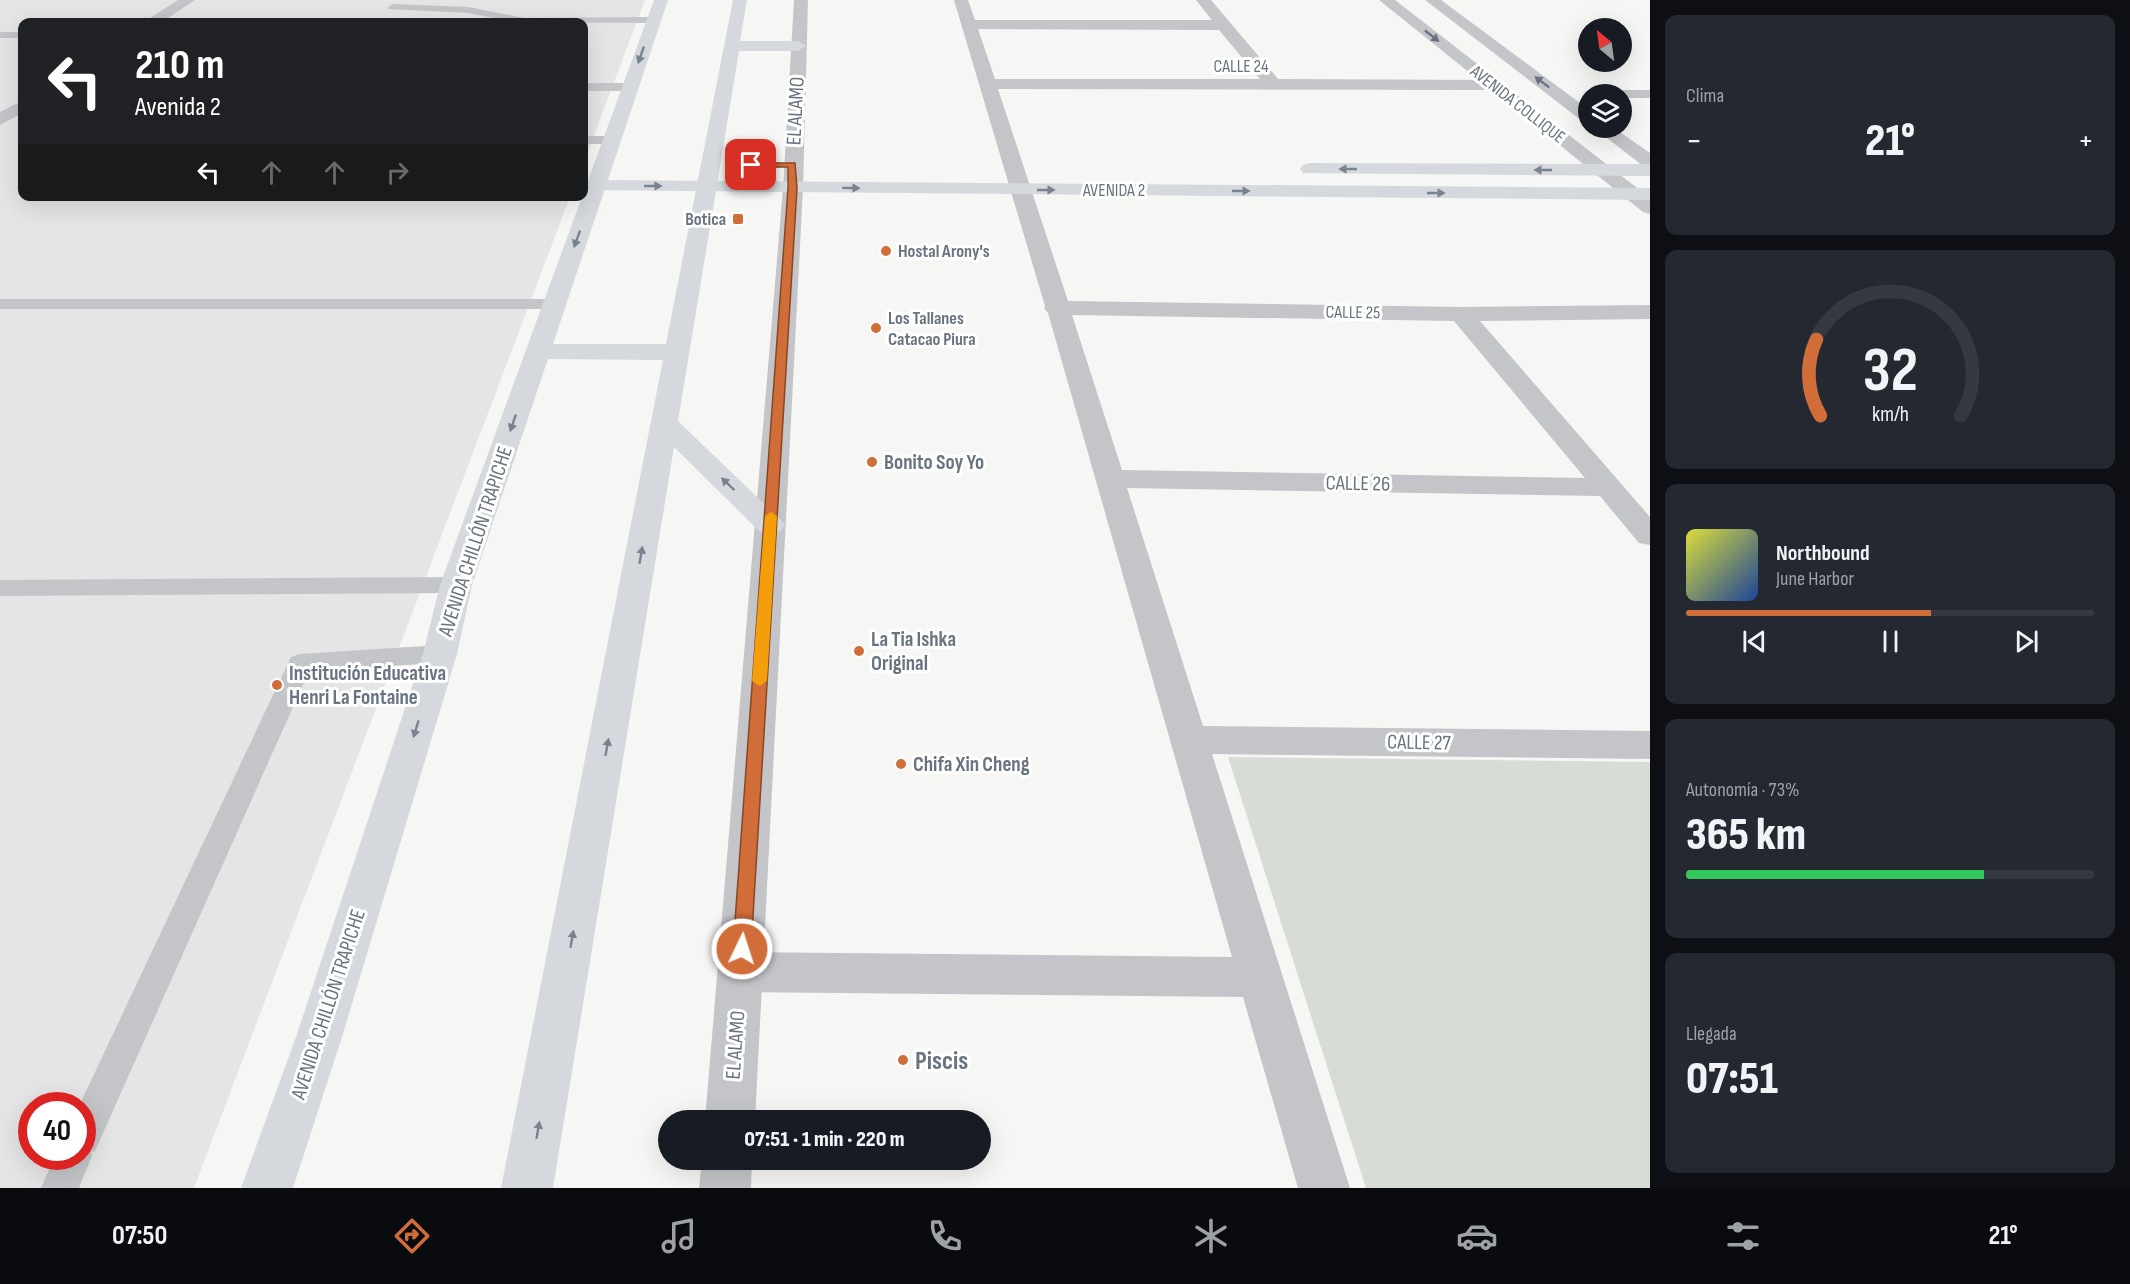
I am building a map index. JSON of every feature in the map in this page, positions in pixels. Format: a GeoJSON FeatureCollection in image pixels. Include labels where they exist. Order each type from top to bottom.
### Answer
{"type":"FeatureCollection","features":[{"type":"Feature","properties":{"kind":"main road"},"geometry":{"type":"LineString","coordinates":[[527,1188],[740,0]]}},
{"type":"Feature","properties":{"kind":"main road","name":"AVENIDA CHILLÓN TRAPICHE"},"geometry":{"type":"LineString","coordinates":[[267,1188],[319,1037],[440,654],[456,585],[657,10]]}},
{"type":"Feature","properties":{"kind":"main road"},"geometry":{"type":"LineString","coordinates":[[732,46],[798,46]]}},
{"type":"Feature","properties":{"kind":"main road","name":"AVENIDA 2"},"geometry":{"type":"LineString","coordinates":[[604,159],[709,170],[795,171],[1020,190],[1641,194]]}},
{"type":"Feature","properties":{"kind":"main road"},"geometry":{"type":"LineString","coordinates":[[990,167],[1036,167]]}},
{"type":"Feature","properties":{"kind":"main road"},"geometry":{"type":"LineString","coordinates":[[1296,169],[1650,170]]}},
{"type":"Feature","properties":{"kind":"main road"},"geometry":{"type":"LineString","coordinates":[[538,351],[677,352]]}},
{"type":"Feature","properties":{"kind":"main road"},"geometry":{"type":"LineString","coordinates":[[664,422],[770,524]]}},
{"type":"Feature","properties":{"kind":"street"},"geometry":{"type":"LineString","coordinates":[[159,18],[188,0]]}},
{"type":"Feature","properties":{"kind":"street","name":"EL ALAMO"},"geometry":{"type":"LineString","coordinates":[[731,1110],[795,171],[801,0]]}},
{"type":"Feature","properties":{"kind":"street"},"geometry":{"type":"LineString","coordinates":[[961,0],[1033,225],[1056,308],[1324,1188]]}},
{"type":"Feature","properties":{"kind":"street"},"geometry":{"type":"LineString","coordinates":[[1203,0],[1274,86]]}},
{"type":"Feature","properties":{"kind":"street","name":"AVENIDA COLLIQUE"},"geometry":{"type":"LineString","coordinates":[[1386,0],[1602,171],[1641,194],[1650,208]]}},
{"type":"Feature","properties":{"kind":"street"},"geometry":{"type":"LineString","coordinates":[[1432,0],[1578,110]]}},
{"type":"Feature","properties":{"kind":"street"},"geometry":{"type":"LineString","coordinates":[[969,24],[1223,25]]}},
{"type":"Feature","properties":{"kind":"street","name":"CALLE 24"},"geometry":{"type":"LineString","coordinates":[[988,84],[1494,85]]}},
{"type":"Feature","properties":{"kind":"street"},"geometry":{"type":"LineString","coordinates":[[0,120],[18,109]]}},
{"type":"Feature","properties":{"kind":"street"},"geometry":{"type":"LineString","coordinates":[[1617,138],[1650,162]]}},
{"type":"Feature","properties":{"kind":"street","name":"CALLE 25"},"geometry":{"type":"LineString","coordinates":[[1056,308],[1461,314],[1650,312]]}},
{"type":"Feature","properties":{"kind":"street"},"geometry":{"type":"LineString","coordinates":[[1461,314],[1650,536]]}},
{"type":"Feature","properties":{"kind":"street","name":"CALLE 26"},"geometry":{"type":"LineString","coordinates":[[1108,479],[1608,487]]}},
{"type":"Feature","properties":{"kind":"street","name":"CALLE 27"},"geometry":{"type":"LineString","coordinates":[[1187,740],[1650,745]]}},
{"type":"Feature","properties":{"kind":"street"},"geometry":{"type":"LineString","coordinates":[[740,972],[1260,977]]}},
{"type":"Feature","properties":{"kind":"street"},"geometry":{"type":"LineString","coordinates":[[725,1188],[726,1170]]}},
{"type":"Feature","properties":{"kind":"lane"},"geometry":{"type":"LineString","coordinates":[[393,7],[468,10],[509,18]]}},
{"type":"Feature","properties":{"kind":"lane"},"geometry":{"type":"LineString","coordinates":[[560,18],[657,10]]}},
{"type":"Feature","properties":{"kind":"lane"},"geometry":{"type":"LineString","coordinates":[[0,35],[18,35]]}},
{"type":"Feature","properties":{"kind":"lane"},"geometry":{"type":"LineString","coordinates":[[588,87],[630,87]]}},
{"type":"Feature","properties":{"kind":"lane"},"geometry":{"type":"LineString","coordinates":[[1632,94],[1650,94]]}},
{"type":"Feature","properties":{"kind":"lane"},"geometry":{"type":"LineString","coordinates":[[0,304],[554,304]]}},
{"type":"Feature","properties":{"kind":"lane"},"geometry":{"type":"LineString","coordinates":[[0,588],[456,585]]}},
{"type":"Feature","properties":{"kind":"lane"},"geometry":{"type":"LineString","coordinates":[[96,1107],[300,663],[440,654]]}},
{"type":"Feature","properties":{"kind":"lane"},"geometry":{"type":"LineString","coordinates":[[60,1188],[68,1170]]}},
{"type":"Feature","properties":{"kind":"shaded area"},"geometry":{"type":"Polygon","coordinates":[[[0,0],[645,0],[588,151],[588,18],[18,18],[18,201],[568,201],[194,1188],[0,1188],[0,0]]]}},
{"type":"Feature","properties":{"kind":"shaded area"},"geometry":{"type":"Polygon","coordinates":[[[1228,757],[1650,762],[1650,1188],[1366,1188],[1228,757]]]}},
{"type":"Feature","properties":{"kind":"slow traffic"},"geometry":{"type":"LineString","coordinates":[[760,681],[771,516]]}},
{"type":"Feature","properties":{"kind":"place","name":"Botica"},"geometry":{"type":"Point","coordinates":[738,219]}},
{"type":"Feature","properties":{"kind":"place","name":"Hostal Arony's"},"geometry":{"type":"Point","coordinates":[886,251]}},
{"type":"Feature","properties":{"kind":"place","name":"Los Tallanes Catacao Piura"},"geometry":{"type":"Point","coordinates":[876,328]}},
{"type":"Feature","properties":{"kind":"place","name":"Bonito Soy Yo"},"geometry":{"type":"Point","coordinates":[872,462]}},
{"type":"Feature","properties":{"kind":"place","name":"La Tia Ishka Original"},"geometry":{"type":"Point","coordinates":[859,651]}},
{"type":"Feature","properties":{"kind":"place","name":"Institución Educativa Henri La Fontaine"},"geometry":{"type":"Point","coordinates":[277,685]}},
{"type":"Feature","properties":{"kind":"place","name":"Chifa Xin Cheng"},"geometry":{"type":"Point","coordinates":[901,764]}},
{"type":"Feature","properties":{"kind":"place","name":"Piscis"},"geometry":{"type":"Point","coordinates":[903,1060]}},
{"type":"Feature","properties":{"kind":"route"},"geometry":{"type":"LineString","coordinates":[[742,949],[793,188],[792,165],[751,165]]}}]}
